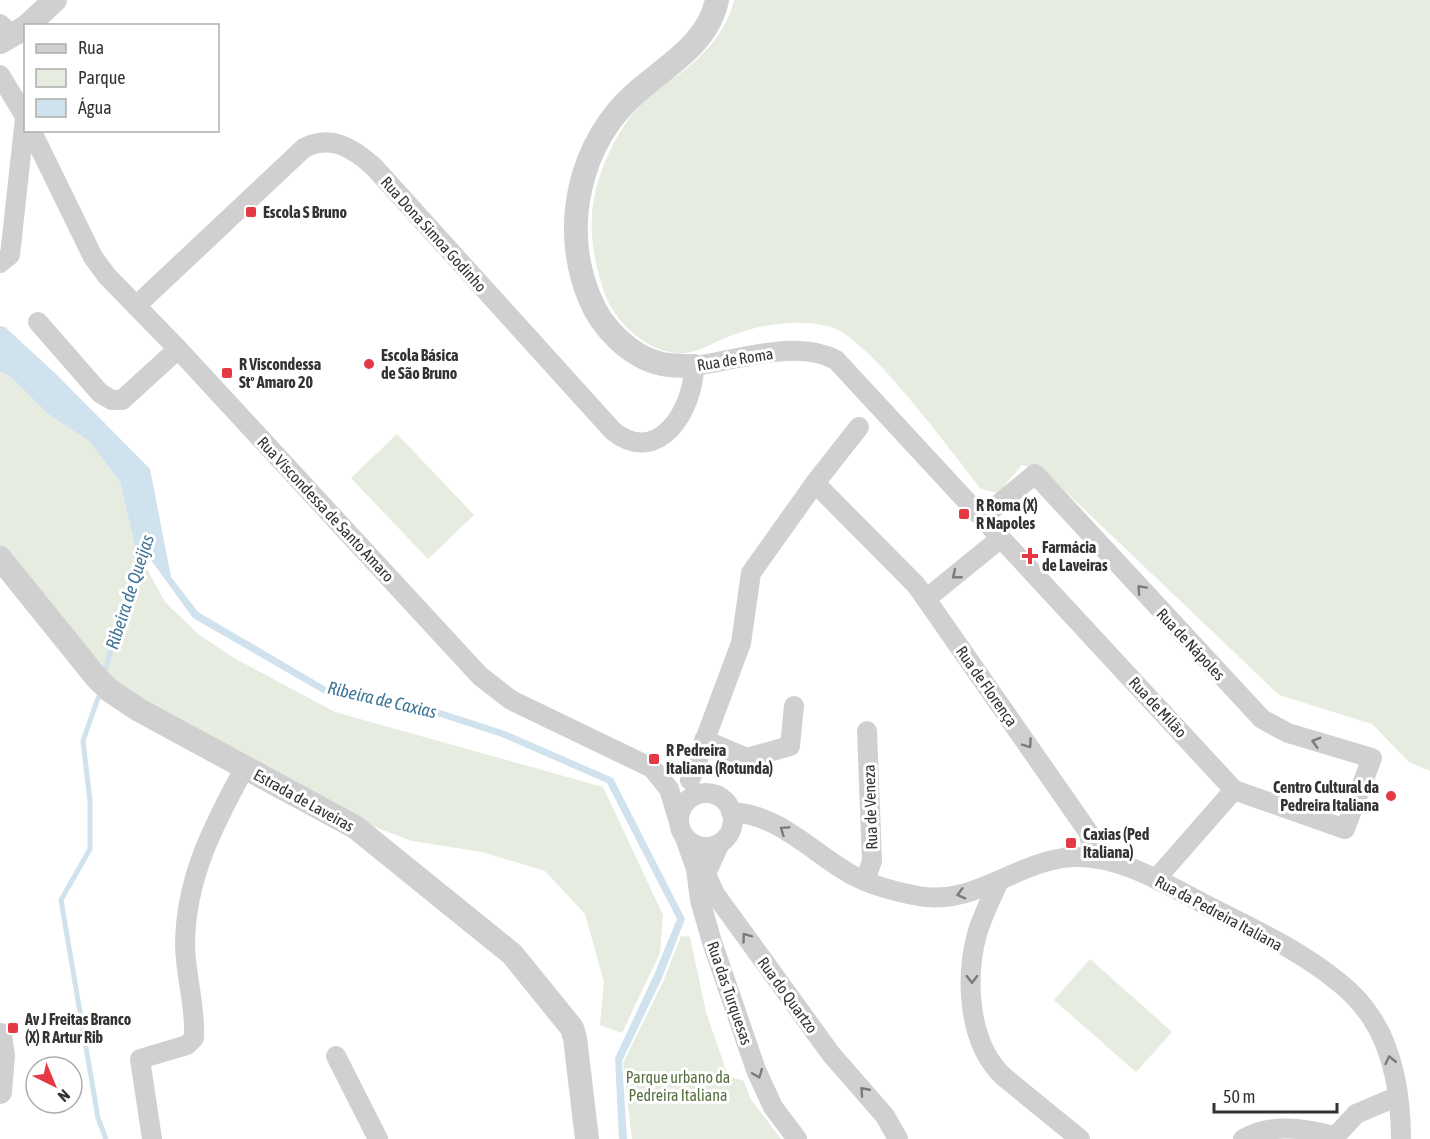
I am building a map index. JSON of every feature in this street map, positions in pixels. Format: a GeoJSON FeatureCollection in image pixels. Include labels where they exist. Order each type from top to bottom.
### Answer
{"type":"FeatureCollection","features":[{"type":"Feature","properties":{"kind":"street"},"geometry":{"type":"LineString","coordinates":[[13,31],[55,0]]}},
{"type":"Feature","properties":{"kind":"street","name":"Rua de Roma"},"geometry":{"type":"LineString","coordinates":[[717,0],[715,10],[701,35],[683,56],[636,92],[602,132],[586,166],[575,218],[576,240],[583,282],[602,321],[626,345],[642,356],[661,364],[694,366],[789,351],[826,354],[836,360],[1001,538]]}},
{"type":"Feature","properties":{"kind":"street"},"geometry":{"type":"LineString","coordinates":[[0,75],[24,116]]}},
{"type":"Feature","properties":{"kind":"street"},"geometry":{"type":"LineString","coordinates":[[0,263],[10,255],[24,127]]}},
{"type":"Feature","properties":{"kind":"street","name":"Rua Viscondessa de Santo Amaro"},"geometry":{"type":"LineString","coordinates":[[32,132],[93,257],[107,276],[178,349],[480,676],[511,700],[652,768],[669,789],[682,830]]}},
{"type":"Feature","properties":{"kind":"street","name":"Rua Dona Simoa Godinho"},"geometry":{"type":"LineString","coordinates":[[136,306],[293,156],[304,148],[324,140],[347,147],[374,167],[623,438],[643,443],[665,435],[686,405],[694,379],[694,366]]}},
{"type":"Feature","properties":{"kind":"street"},"geometry":{"type":"LineString","coordinates":[[38,322],[100,393],[112,400],[122,400],[178,349]]}},
{"type":"Feature","properties":{"kind":"street"},"geometry":{"type":"LineString","coordinates":[[652,768],[694,787],[706,794],[722,799],[731,812],[731,829],[720,843],[701,847],[682,830],[684,805],[694,787],[704,740],[741,644],[751,573],[815,483],[859,427]]}},
{"type":"Feature","properties":{"kind":"street","name":"Rua de Nápoles"},"geometry":{"type":"LineString","coordinates":[[983,517],[1035,474],[1262,719],[1288,733],[1372,758],[1345,829]]}},
{"type":"Feature","properties":{"kind":"street","name":"Rua de Florença"},"geometry":{"type":"LineString","coordinates":[[815,483],[926,598],[1089,833],[1091,845],[1088,857]]}},
{"type":"Feature","properties":{"kind":"street"},"geometry":{"type":"LineString","coordinates":[[926,598],[1001,538]]}},
{"type":"Feature","properties":{"kind":"street","name":"Rua de Milão"},"geometry":{"type":"LineString","coordinates":[[1001,538],[1234,790],[1345,829]]}},
{"type":"Feature","properties":{"kind":"street","name":"Estrada de Laveiras"},"geometry":{"type":"LineString","coordinates":[[0,558],[109,690],[139,710],[355,827],[512,954],[572,1028],[587,1139]]}},
{"type":"Feature","properties":{"kind":"street"},"geometry":{"type":"LineString","coordinates":[[704,740],[747,758],[790,746],[794,706]]}},
{"type":"Feature","properties":{"kind":"street","name":"Rua de Veneza"},"geometry":{"type":"LineString","coordinates":[[865,882],[872,861],[867,731]]}},
{"type":"Feature","properties":{"kind":"street"},"geometry":{"type":"LineString","coordinates":[[152,1139],[140,1059],[187,1045],[194,1038],[185,944],[188,895],[216,821],[245,767]]}},
{"type":"Feature","properties":{"kind":"street"},"geometry":{"type":"LineString","coordinates":[[1155,879],[1234,790]]}},
{"type":"Feature","properties":{"kind":"street","name":"Rua da Pedreira Italiana"},"geometry":{"type":"LineString","coordinates":[[731,812],[744,812],[770,820],[865,882],[921,897],[941,898],[998,883],[1038,864],[1062,857],[1088,857],[1155,879],[1308,960],[1352,993],[1371,1017],[1386,1046],[1396,1096],[1401,1139]]}},
{"type":"Feature","properties":{"kind":"street","name":"Rua das Turquesas"},"geometry":{"type":"LineString","coordinates":[[682,830],[696,869],[700,900],[712,942],[756,1070],[773,1107],[797,1139]]}},
{"type":"Feature","properties":{"kind":"street","name":"Rua do Quartzo"},"geometry":{"type":"LineString","coordinates":[[720,843],[706,874],[715,894],[831,1054],[885,1116],[898,1139]]}},
{"type":"Feature","properties":{"kind":"street"},"geometry":{"type":"LineString","coordinates":[[998,883],[977,932],[972,958],[973,1005],[981,1048],[993,1068],[1080,1139]]}},
{"type":"Feature","properties":{"kind":"street"},"geometry":{"type":"LineString","coordinates":[[0,1035],[3,1056],[0,1092]]}},
{"type":"Feature","properties":{"kind":"street"},"geometry":{"type":"LineString","coordinates":[[336,1056],[378,1139]]}},
{"type":"Feature","properties":{"kind":"street"},"geometry":{"type":"LineString","coordinates":[[1243,1139],[1265,1130],[1306,1129],[1333,1138],[1356,1114],[1396,1096]]}},
{"type":"Feature","properties":{"kind":"green space"},"geometry":{"type":"Polygon","coordinates":[[[734,0],[1430,0],[1430,771],[1409,762],[1372,724],[1279,695],[1045,472],[1022,465],[998,493],[981,489],[888,374],[867,352],[831,327],[807,323],[769,325],[744,331],[695,351],[680,353],[652,346],[628,329],[610,305],[604,292],[594,254],[592,215],[600,175],[617,137],[633,114],[652,93],[705,52],[720,33],[734,0]]]}},
{"type":"Feature","properties":{"kind":"green space"},"geometry":{"type":"Polygon","coordinates":[[[0,371],[12,378],[48,414],[89,441],[120,482],[136,549],[165,602],[198,634],[234,658],[335,712],[603,787],[663,915],[660,953],[622,1033],[600,1025],[604,982],[585,914],[545,871],[482,852],[412,841],[364,823],[113,687],[0,548],[0,371]]]}},
{"type":"Feature","properties":{"kind":"green space"},"geometry":{"type":"Polygon","coordinates":[[[397,434],[474,515],[428,559],[351,478],[397,434]]]}},
{"type":"Feature","properties":{"kind":"green space","name":"Parque urbano da Pedreira Italiana"},"geometry":{"type":"Polygon","coordinates":[[[681,936],[690,937],[706,1012],[728,1076],[744,1081],[750,1098],[781,1139],[632,1139],[623,1063],[663,982],[681,936]]]}},
{"type":"Feature","properties":{"kind":"green space"},"geometry":{"type":"Polygon","coordinates":[[[1090,959],[1172,1032],[1136,1072],[1054,1000],[1090,959]]]}},
{"type":"Feature","properties":{"kind":"water","name":"Ribeira de Caxias"},"geometry":{"type":"Polygon","coordinates":[[[0,326],[5,327],[57,375],[150,469],[171,577],[198,612],[331,690],[410,700],[505,731],[613,778],[685,919],[662,978],[622,1061],[627,1139],[619,1139],[615,1058],[654,975],[677,919],[607,783],[502,737],[406,706],[330,697],[193,618],[148,556],[136,550],[120,482],[89,441],[48,414],[12,378],[0,371],[0,326]]]}},
{"type":"Feature","properties":{"kind":"waterway","name":"Ribeira de Queijas"},"geometry":{"type":"LineString","coordinates":[[106,668],[124,599],[144,547]]}},
{"type":"Feature","properties":{"kind":"waterway","name":"Ribeira de Queijas"},"geometry":{"type":"LineString","coordinates":[[98,698],[83,741],[90,801],[90,849],[61,900],[98,1118],[106,1139]]}},
{"type":"Feature","properties":{"kind":"place","name":"Escola S Bruno"},"geometry":{"type":"Point","coordinates":[251,212]}},
{"type":"Feature","properties":{"kind":"place","name":"Escola Básica de São Bruno"},"geometry":{"type":"Point","coordinates":[369,364]}},
{"type":"Feature","properties":{"kind":"place","name":"R Viscondessa Stº Amaro 20"},"geometry":{"type":"Point","coordinates":[227,373]}},
{"type":"Feature","properties":{"kind":"place","name":"R Roma (X) R Napoles"},"geometry":{"type":"Point","coordinates":[964,514]}},
{"type":"Feature","properties":{"kind":"place","name":"Farmácia de Laveiras"},"geometry":{"type":"Point","coordinates":[1030,556]}},
{"type":"Feature","properties":{"kind":"place","name":"R Pedreira Italiana (Rotunda)"},"geometry":{"type":"Point","coordinates":[654,759]}},
{"type":"Feature","properties":{"kind":"place","name":"Centro Cultural da Pedreira Italiana"},"geometry":{"type":"Point","coordinates":[1391,796]}},
{"type":"Feature","properties":{"kind":"place","name":"Caxias (Ped Italiana)"},"geometry":{"type":"Point","coordinates":[1071,843]}},
{"type":"Feature","properties":{"kind":"place","name":"Av J Freitas Branco (X) R Artur Rib"},"geometry":{"type":"Point","coordinates":[13,1028]}}]}
